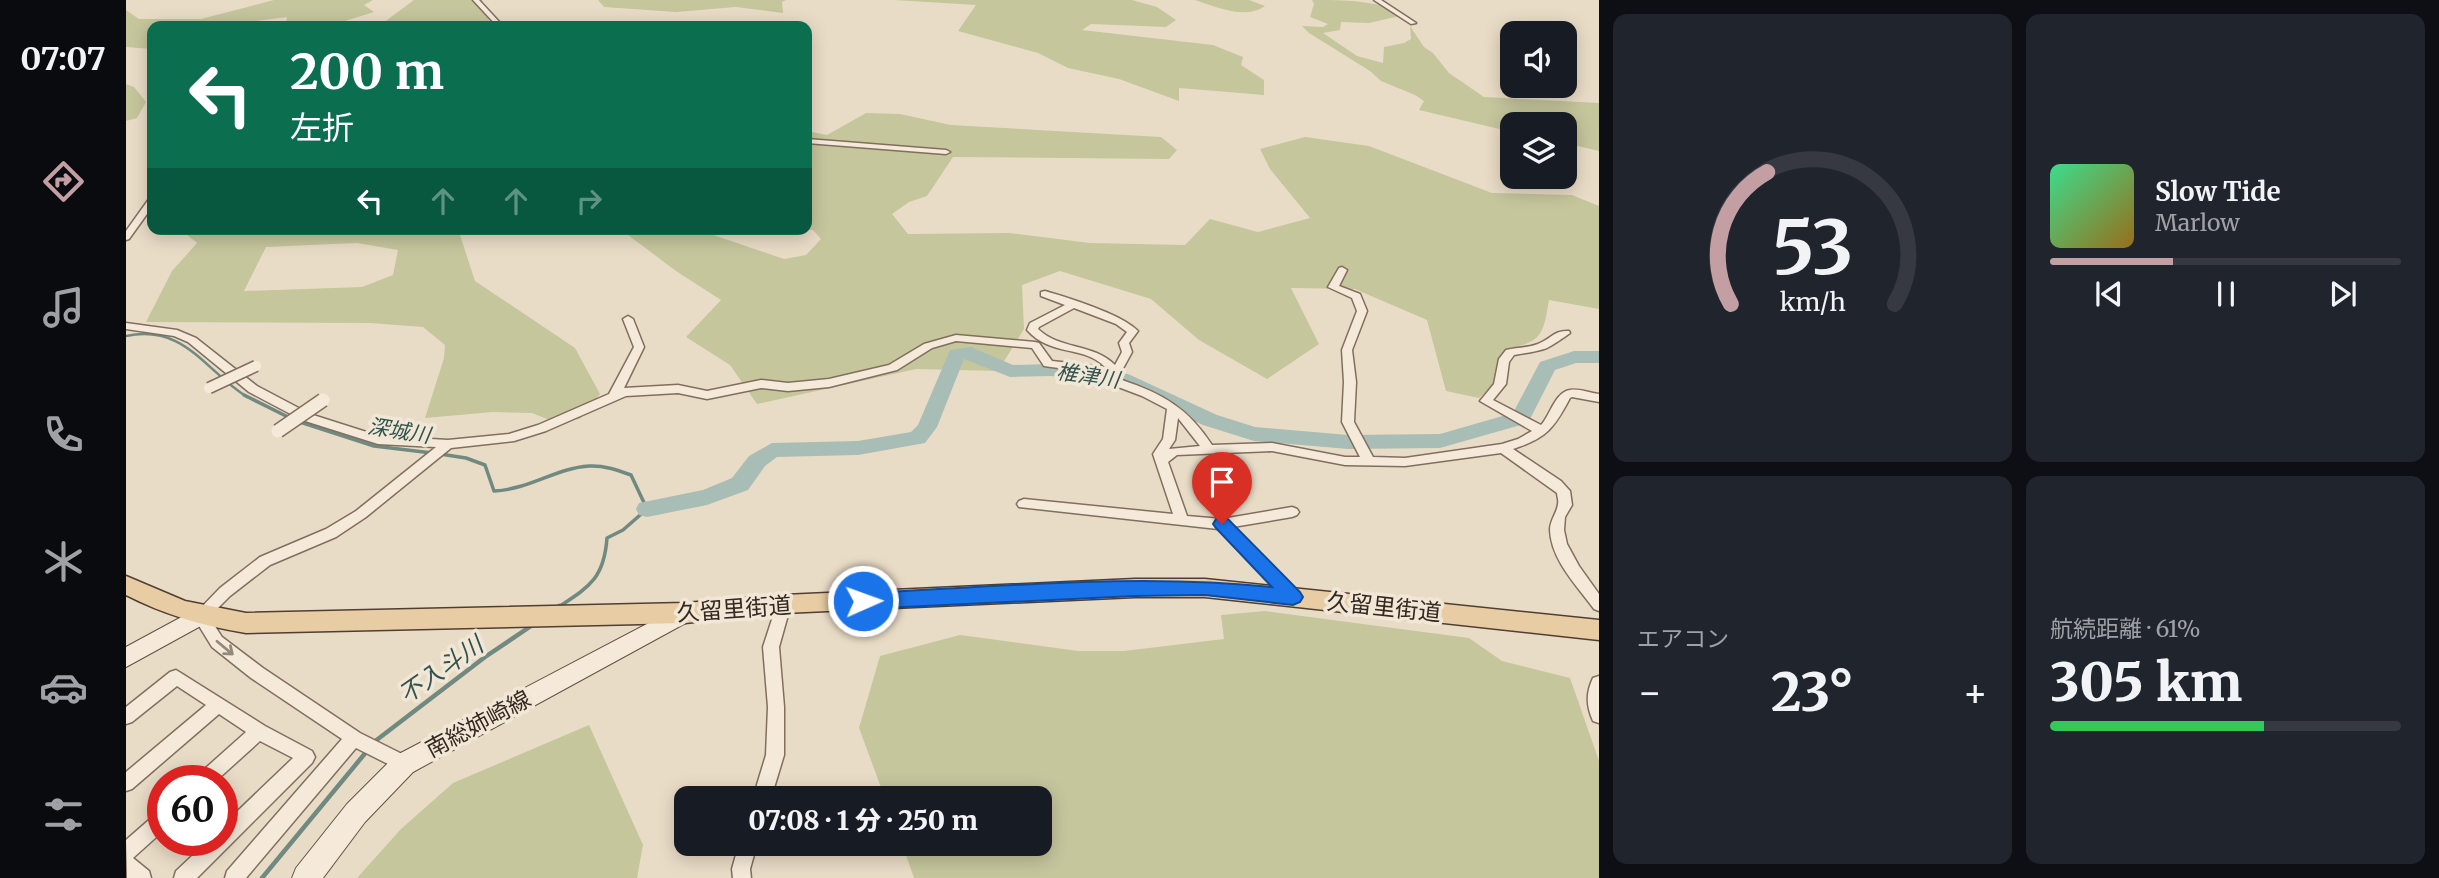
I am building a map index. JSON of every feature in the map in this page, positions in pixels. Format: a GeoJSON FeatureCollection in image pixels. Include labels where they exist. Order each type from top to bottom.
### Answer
{"type":"FeatureCollection","features":[{"type":"Feature","properties":{"kind":"main road","name":"久留里街道"},"geometry":{"type":"LineString","coordinates":[[126,585],[170,607],[200,616],[246,622],[685,613],[785,604],[1135,588],[1205,588],[1599,630]]}},
{"type":"Feature","properties":{"kind":"main road","name":"南総姉崎線"},"geometry":{"type":"LineString","coordinates":[[306,878],[356,813],[404,764],[685,613]]}},
{"type":"Feature","properties":{"kind":"main road"},"geometry":{"type":"LineString","coordinates":[[126,658],[200,616]]}},
{"type":"Feature","properties":{"kind":"street"},"geometry":{"type":"LineString","coordinates":[[476,0],[495,21]]}},
{"type":"Feature","properties":{"kind":"street"},"geometry":{"type":"LineString","coordinates":[[1377,0],[1413,23]]}},
{"type":"Feature","properties":{"kind":"street"},"geometry":{"type":"LineString","coordinates":[[812,141],[946,152]]}},
{"type":"Feature","properties":{"kind":"street"},"geometry":{"type":"LineString","coordinates":[[126,237],[147,208]]}},
{"type":"Feature","properties":{"kind":"street"},"geometry":{"type":"LineString","coordinates":[[1342,270],[1333,287],[1356,296],[1362,311],[1348,350],[1348,422],[1369,462]]}},
{"type":"Feature","properties":{"kind":"street"},"geometry":{"type":"LineString","coordinates":[[1045,294],[1071,306],[1120,322],[1133,331],[1124,343],[1127,352],[1116,372]]}},
{"type":"Feature","properties":{"kind":"street"},"geometry":{"type":"LineString","coordinates":[[1071,306],[1034,325],[1032,330],[1037,337],[1056,348],[1096,354],[1116,372],[1118,382],[1144,391],[1173,407],[1196,427],[1208,449]]}},
{"type":"Feature","properties":{"kind":"street"},"geometry":{"type":"LineString","coordinates":[[614,396],[639,348],[628,319]]}},
{"type":"Feature","properties":{"kind":"street"},"geometry":{"type":"LineString","coordinates":[[126,326],[177,333],[192,340],[261,394],[340,429],[378,440],[448,444],[510,438],[542,428],[614,396],[651,389],[678,389],[707,395],[761,384],[788,387],[829,383],[893,368],[928,346],[956,338],[1035,345],[1048,364],[1116,372]]}},
{"type":"Feature","properties":{"kind":"street"},"geometry":{"type":"LineString","coordinates":[[1542,431],[1486,401],[1502,379],[1501,366],[1505,356],[1510,352],[1544,346],[1556,336],[1565,333]]}},
{"type":"Feature","properties":{"kind":"street"},"geometry":{"type":"LineString","coordinates":[[209,388],[256,366]]}},
{"type":"Feature","properties":{"kind":"street"},"geometry":{"type":"LineString","coordinates":[[1162,462],[1167,455],[1175,451],[1208,449],[1272,447],[1345,461],[1405,462],[1503,448],[1542,431],[1551,422],[1565,396],[1571,393],[1599,398]]}},
{"type":"Feature","properties":{"kind":"street"},"geometry":{"type":"LineString","coordinates":[[278,431],[323,400]]}},
{"type":"Feature","properties":{"kind":"street"},"geometry":{"type":"LineString","coordinates":[[1173,407],[1169,440],[1159,454],[1182,520]]}},
{"type":"Feature","properties":{"kind":"street"},"geometry":{"type":"LineString","coordinates":[[404,764],[355,738],[257,673],[217,642],[200,616],[225,592],[265,561],[331,533],[361,514],[448,444]]}},
{"type":"Feature","properties":{"kind":"street"},"geometry":{"type":"LineString","coordinates":[[1503,448],[1563,491],[1565,505],[1559,513],[1555,527],[1560,547],[1599,606]]}},
{"type":"Feature","properties":{"kind":"street"},"geometry":{"type":"LineString","coordinates":[[1024,504],[1222,524],[1292,512]]}},
{"type":"Feature","properties":{"kind":"street"},"geometry":{"type":"LineString","coordinates":[[1222,524],[1293,597]]}},
{"type":"Feature","properties":{"kind":"street"},"geometry":{"type":"LineString","coordinates":[[766,786],[775,755],[776,706],[771,647],[785,604]]}},
{"type":"Feature","properties":{"kind":"street"},"geometry":{"type":"LineString","coordinates":[[126,718],[176,677],[259,731],[306,757],[238,824]]}},
{"type":"Feature","properties":{"kind":"street"},"geometry":{"type":"LineString","coordinates":[[1599,683],[1594,693],[1599,716]]}},
{"type":"Feature","properties":{"kind":"street"},"geometry":{"type":"LineString","coordinates":[[126,783],[218,705]]}},
{"type":"Feature","properties":{"kind":"street"},"geometry":{"type":"LineString","coordinates":[[222,765],[259,731]]}},
{"type":"Feature","properties":{"kind":"street"},"geometry":{"type":"LineString","coordinates":[[234,878],[355,738]]}},
{"type":"Feature","properties":{"kind":"street"},"geometry":{"type":"LineString","coordinates":[[126,852],[147,833]]}},
{"type":"Feature","properties":{"kind":"street"},"geometry":{"type":"LineString","coordinates":[[183,878],[206,856]]}},
{"type":"Feature","properties":{"kind":"street"},"geometry":{"type":"LineString","coordinates":[[742,878],[745,856]]}},
{"type":"Feature","properties":{"kind":"street"},"geometry":{"type":"LineString","coordinates":[[126,865],[142,878]]}},
{"type":"Feature","properties":{"kind":"green space"},"geometry":{"type":"Polygon","coordinates":[[[274,0],[373,0],[364,5],[374,12],[345,21],[287,21],[287,17],[256,21],[147,21],[147,49],[126,47],[126,10],[139,19],[201,19],[274,0]]]}},
{"type":"Feature","properties":{"kind":"green space"},"geometry":{"type":"Polygon","coordinates":[[[414,0],[482,0],[489,21],[386,21],[414,0]]]}},
{"type":"Feature","properties":{"kind":"green space"},"geometry":{"type":"Polygon","coordinates":[[[598,0],[786,0],[782,2],[783,13],[736,7],[676,12],[604,7],[598,0]]]}},
{"type":"Feature","properties":{"kind":"green space"},"geometry":{"type":"Polygon","coordinates":[[[894,0],[1132,0],[1157,7],[1176,20],[1166,27],[1091,24],[1082,30],[1213,45],[1243,57],[1241,65],[1264,80],[1264,95],[1179,88],[1179,101],[1119,79],[1068,68],[1038,53],[958,31],[976,5],[894,0]]]}},
{"type":"Feature","properties":{"kind":"green space"},"geometry":{"type":"Polygon","coordinates":[[[1195,0],[1249,0],[1265,6],[1249,12],[1240,12],[1195,0]]]}},
{"type":"Feature","properties":{"kind":"green space"},"geometry":{"type":"Polygon","coordinates":[[[1312,0],[1373,4],[1404,15],[1369,23],[1341,22],[1340,30],[1323,33],[1357,56],[1383,63],[1384,47],[1411,39],[1410,26],[1424,47],[1433,53],[1449,73],[1484,97],[1599,103],[1599,151],[1577,146],[1577,112],[1500,112],[1500,129],[1419,110],[1424,101],[1381,81],[1302,26],[1323,27],[1328,24],[1310,17],[1314,4],[1312,0]]]}},
{"type":"Feature","properties":{"kind":"green space"},"geometry":{"type":"Polygon","coordinates":[[[126,84],[134,87],[146,102],[137,118],[126,121],[126,84]]]}},
{"type":"Feature","properties":{"kind":"green space"},"geometry":{"type":"Polygon","coordinates":[[[866,113],[900,114],[951,125],[1161,137],[1177,150],[1169,159],[953,157],[927,196],[909,202],[892,214],[908,234],[1009,233],[1090,243],[1185,245],[1210,219],[1258,232],[1310,218],[1270,169],[1260,149],[1305,137],[1369,146],[1492,193],[1572,195],[1599,206],[1599,309],[1549,300],[1545,322],[1539,335],[1527,343],[1505,349],[1497,364],[1497,381],[1479,398],[1446,391],[1427,320],[1355,289],[1291,288],[1319,344],[1267,379],[1199,340],[1151,299],[1060,271],[1022,285],[1024,329],[998,371],[916,369],[757,404],[730,365],[686,337],[721,300],[628,235],[714,235],[784,259],[806,255],[821,239],[812,230],[812,132],[827,135],[866,113]]]}},
{"type":"Feature","properties":{"kind":"green space"},"geometry":{"type":"Polygon","coordinates":[[[187,235],[460,235],[475,281],[575,348],[600,394],[580,419],[552,421],[532,413],[493,412],[425,418],[444,358],[445,345],[423,327],[370,323],[146,322],[172,271],[197,243],[187,235]],[[357,243],[266,247],[244,291],[362,287],[393,275],[398,250],[357,243]]]}},
{"type":"Feature","properties":{"kind":"green space"},"geometry":{"type":"Polygon","coordinates":[[[1265,611],[1469,638],[1502,661],[1570,678],[1599,761],[1599,878],[914,878],[906,856],[1052,856],[1052,786],[881,786],[859,728],[880,656],[960,635],[1078,651],[1124,651],[1224,639],[1221,615],[1265,611]]]}},
{"type":"Feature","properties":{"kind":"green space"},"geometry":{"type":"Polygon","coordinates":[[[589,725],[643,845],[637,878],[357,878],[401,829],[453,783],[589,725]]]}},
{"type":"Feature","properties":{"kind":"waterway","name":"深城川"},"geometry":{"type":"LineString","coordinates":[[126,336],[146,334],[179,343],[245,395]]}},
{"type":"Feature","properties":{"kind":"waterway","name":"椎津川"},"geometry":{"type":"LineString","coordinates":[[647,509],[707,497],[740,484],[757,461],[772,450],[858,448],[918,438],[927,427],[957,354],[971,353],[1010,371],[1051,370],[1121,378],[1210,420],[1254,434],[1396,443],[1440,441],[1521,418],[1547,366],[1574,357],[1599,357]]}},
{"type":"Feature","properties":{"kind":"waterway","name":"深城川"},"geometry":{"type":"LineString","coordinates":[[245,395],[290,418]]}},
{"type":"Feature","properties":{"kind":"waterway","name":"深城川"},"geometry":{"type":"LineString","coordinates":[[300,422],[374,446],[432,453]]}},
{"type":"Feature","properties":{"kind":"waterway","name":"深城川"},"geometry":{"type":"LineString","coordinates":[[440,454],[466,458],[485,465],[494,491],[520,487],[565,470],[589,466],[605,467],[631,475],[647,509],[623,530],[607,538],[598,573],[578,594],[557,608],[559,606]]}},
{"type":"Feature","properties":{"kind":"waterway","name":"不入斗川"},"geometry":{"type":"LineString","coordinates":[[374,742],[485,657],[534,624]]}},
{"type":"Feature","properties":{"kind":"waterway","name":"不入斗川"},"geometry":{"type":"LineString","coordinates":[[262,878],[367,751]]}},
{"type":"Feature","properties":{"kind":"route"},"geometry":{"type":"LineString","coordinates":[[863,601],[1135,588],[1205,588],[1293,597],[1222,524]]}}]}
